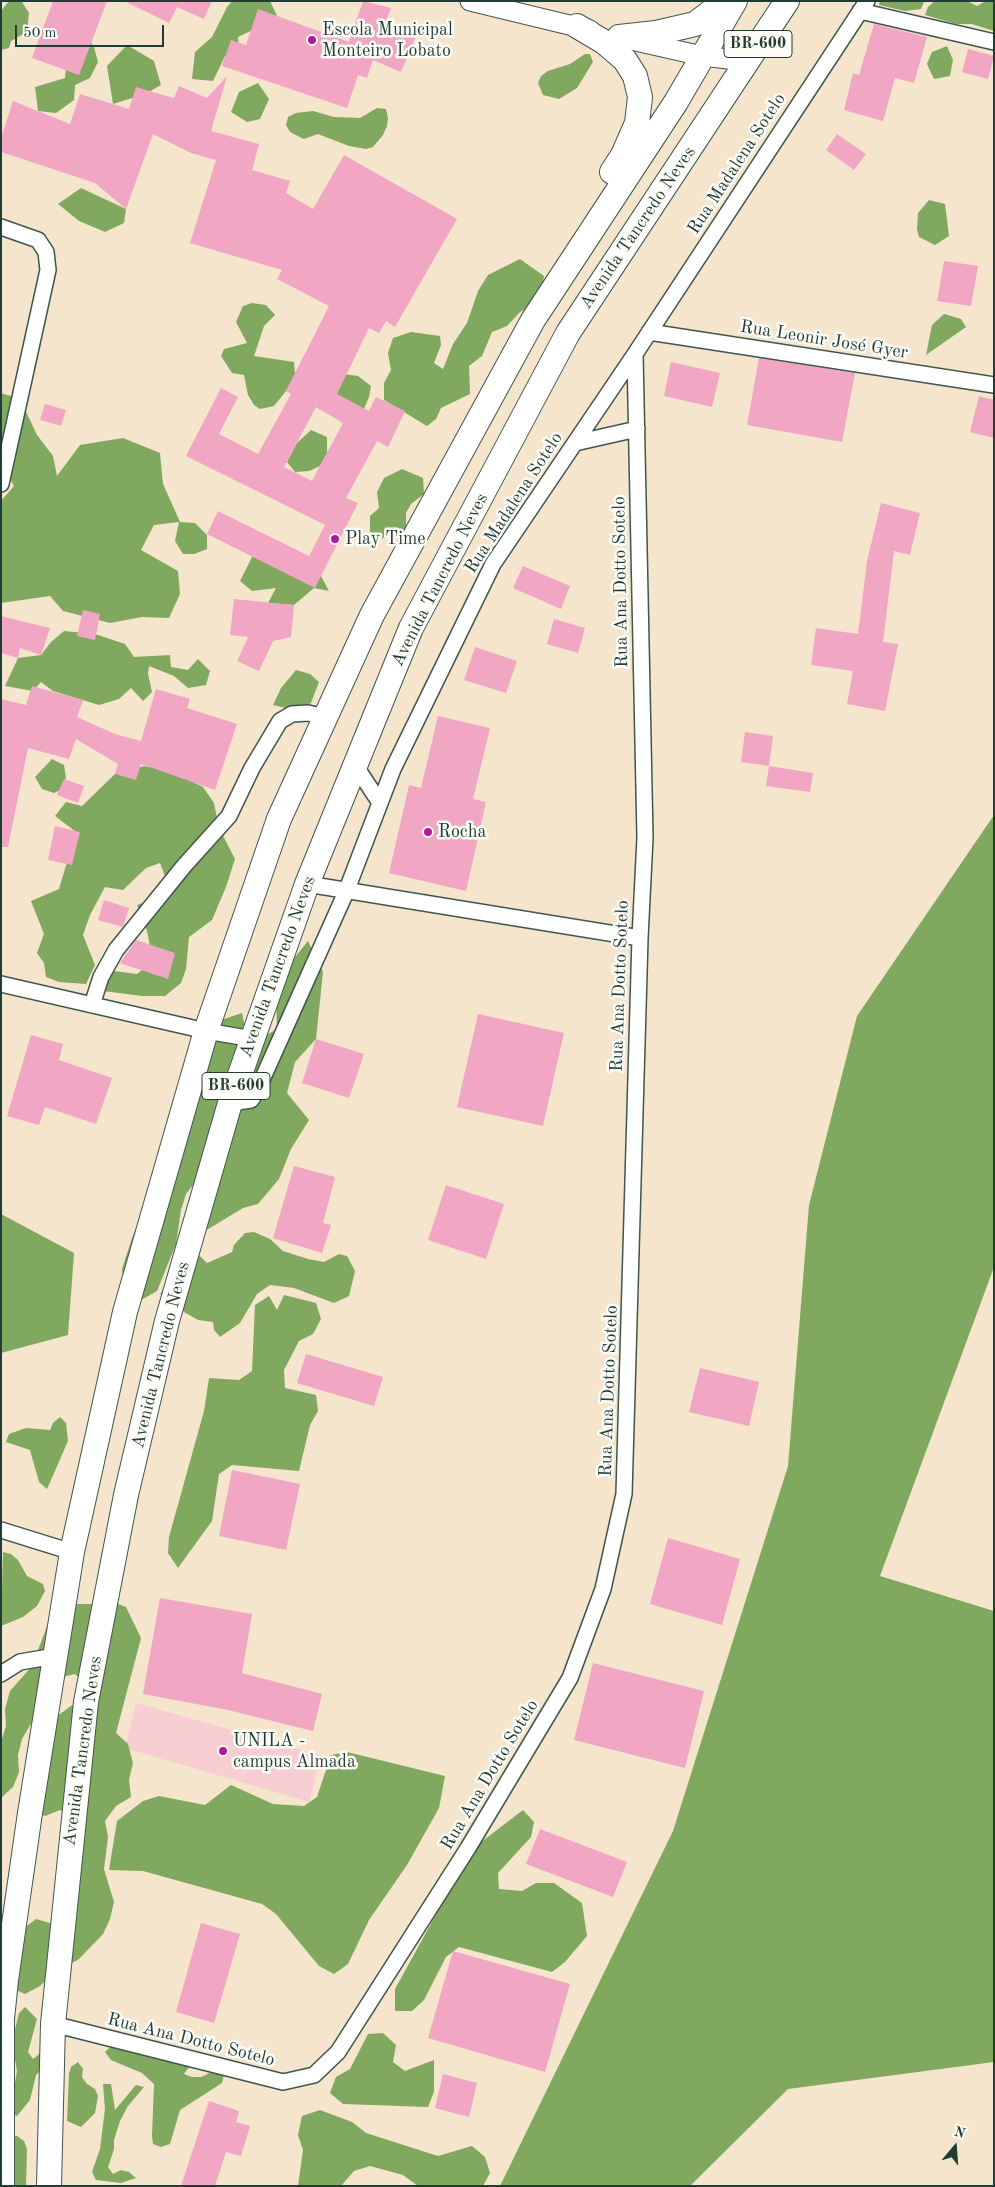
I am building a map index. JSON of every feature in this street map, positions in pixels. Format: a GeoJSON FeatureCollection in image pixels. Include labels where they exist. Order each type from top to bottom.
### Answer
{"type":"FeatureCollection","features":[{"type":"Feature","properties":{"kind":"main road"},"geometry":{"type":"LineString","coordinates":[[619,37],[656,33],[695,24],[725,1]]}},
{"type":"Feature","properties":{"kind":"main road","name":"Avenida Tancredo Neves"},"geometry":{"type":"LineString","coordinates":[[2,2186],[2,2019],[4,1979],[72,1552],[125,1312],[206,1031],[279,819],[372,615],[533,320],[676,102],[735,1]]}},
{"type":"Feature","properties":{"kind":"main road","name":"Avenida Tancredo Neves"},"geometry":{"type":"LineString","coordinates":[[49,2186],[53,2024],[86,1702],[126,1495],[167,1321],[230,1103],[307,884],[412,628],[568,333],[787,1]]}},
{"type":"Feature","properties":{"kind":"main road"},"geometry":{"type":"LineString","coordinates":[[577,26],[604,42],[625,60],[635,76],[640,97],[637,122],[623,155],[589,208],[580,248]]}},
{"type":"Feature","properties":{"kind":"street"},"geometry":{"type":"LineString","coordinates":[[470,1],[702,56],[728,59],[749,57]]}},
{"type":"Feature","properties":{"kind":"street"},"geometry":{"type":"LineString","coordinates":[[863,6],[994,42]]}},
{"type":"Feature","properties":{"kind":"street","name":"Rua Madalena Sotelo"},"geometry":{"type":"LineString","coordinates":[[230,1103],[251,1100],[257,1091],[346,892],[393,769],[493,564],[635,354],[863,6]]}},
{"type":"Feature","properties":{"kind":"street"},"geometry":{"type":"LineString","coordinates":[[702,56],[724,71],[732,87]]}},
{"type":"Feature","properties":{"kind":"street"},"geometry":{"type":"LineString","coordinates":[[1,227],[38,240],[46,252],[48,270],[1,484]]}},
{"type":"Feature","properties":{"kind":"street","name":"Rua Leonir José Gyer"},"geometry":{"type":"LineString","coordinates":[[649,332],[994,385]]}},
{"type":"Feature","properties":{"kind":"street","name":"Rua Ana Dotto Sotelo"},"geometry":{"type":"LineString","coordinates":[[53,2024],[283,2082],[314,2075],[338,2052],[468,1848],[570,1678],[603,1589],[624,1494],[640,938],[645,838],[635,354]]}},
{"type":"Feature","properties":{"kind":"street"},"geometry":{"type":"LineString","coordinates":[[575,443],[636,428]]}},
{"type":"Feature","properties":{"kind":"street"},"geometry":{"type":"LineString","coordinates":[[92,1005],[101,977],[116,950],[184,866],[229,816],[252,768],[280,721],[292,714],[308,713],[326,717]]}},
{"type":"Feature","properties":{"kind":"street"},"geometry":{"type":"LineString","coordinates":[[355,765],[380,802]]}},
{"type":"Feature","properties":{"kind":"street"},"geometry":{"type":"LineString","coordinates":[[307,884],[346,892],[640,938]]}},
{"type":"Feature","properties":{"kind":"street"},"geometry":{"type":"LineString","coordinates":[[1,984],[206,1031],[253,1039]]}},
{"type":"Feature","properties":{"kind":"street"},"geometry":{"type":"LineString","coordinates":[[1,1530],[72,1552]]}},
{"type":"Feature","properties":{"kind":"street"},"geometry":{"type":"LineString","coordinates":[[1,1674],[20,1662],[55,1656]]}},
{"type":"Feature","properties":{"kind":"shaded area","name":"UNILA - campus Almada"},"geometry":{"type":"Polygon","coordinates":[[[136,1703],[321,1755],[309,1802],[125,1748],[136,1703]]]}},
{"type":"Feature","properties":{"kind":"green space"},"geometry":{"type":"Polygon","coordinates":[[[9,1],[22,2],[29,13],[27,32],[11,41],[9,48],[1,50],[1,11],[9,1]]]}},
{"type":"Feature","properties":{"kind":"green space"},"geometry":{"type":"Polygon","coordinates":[[[232,1],[270,1],[278,18],[238,37],[240,58],[225,56],[213,81],[192,79],[195,52],[212,37],[232,1]]]}},
{"type":"Feature","properties":{"kind":"green space"},"geometry":{"type":"Polygon","coordinates":[[[880,1],[924,2],[921,9],[905,11],[879,5],[880,1]]]}},
{"type":"Feature","properties":{"kind":"green space"},"geometry":{"type":"Polygon","coordinates":[[[935,1],[967,1],[977,6],[984,2],[994,2],[994,31],[972,24],[956,24],[925,15],[928,7],[935,1]]]}},
{"type":"Feature","properties":{"kind":"green space"},"geometry":{"type":"Polygon","coordinates":[[[87,36],[94,47],[98,62],[90,78],[75,85],[74,100],[56,113],[38,111],[35,87],[65,78],[67,57],[87,36]]]}},
{"type":"Feature","properties":{"kind":"green space"},"geometry":{"type":"Polygon","coordinates":[[[127,45],[154,61],[161,85],[145,94],[113,104],[107,66],[127,45]]]}},
{"type":"Feature","properties":{"kind":"green space"},"geometry":{"type":"Polygon","coordinates":[[[947,46],[953,60],[950,76],[934,79],[927,64],[932,52],[947,46]]]}},
{"type":"Feature","properties":{"kind":"green space"},"geometry":{"type":"Polygon","coordinates":[[[585,54],[590,54],[593,62],[577,88],[559,99],[543,95],[538,83],[541,76],[548,71],[570,64],[585,54]]]}},
{"type":"Feature","properties":{"kind":"green space"},"geometry":{"type":"Polygon","coordinates":[[[258,83],[269,99],[260,119],[247,122],[231,112],[239,92],[258,83]]]}},
{"type":"Feature","properties":{"kind":"green space"},"geometry":{"type":"Polygon","coordinates":[[[377,108],[386,109],[387,126],[383,135],[373,147],[366,149],[349,146],[318,134],[304,139],[290,132],[286,125],[288,117],[296,113],[313,111],[334,117],[360,118],[377,108]]]}},
{"type":"Feature","properties":{"kind":"green space"},"geometry":{"type":"Polygon","coordinates":[[[81,188],[126,209],[124,223],[105,232],[79,221],[58,204],[81,188]]]}},
{"type":"Feature","properties":{"kind":"green space"},"geometry":{"type":"Polygon","coordinates":[[[929,200],[945,204],[949,236],[935,245],[919,237],[917,229],[918,213],[929,200]]]}},
{"type":"Feature","properties":{"kind":"green space"},"geometry":{"type":"Polygon","coordinates":[[[520,259],[544,276],[540,301],[520,312],[507,326],[492,332],[482,356],[469,366],[470,394],[441,408],[436,419],[427,426],[384,400],[384,383],[391,370],[388,353],[393,338],[411,332],[440,336],[441,345],[434,363],[443,369],[453,344],[467,323],[478,291],[488,275],[520,259]]]}},
{"type":"Feature","properties":{"kind":"green space"},"geometry":{"type":"Polygon","coordinates":[[[252,303],[266,305],[275,315],[264,326],[254,356],[294,362],[295,374],[286,391],[274,406],[260,409],[254,405],[248,395],[244,375],[232,373],[221,356],[224,349],[247,343],[236,322],[243,306],[252,303]]]}},
{"type":"Feature","properties":{"kind":"green space"},"geometry":{"type":"Polygon","coordinates":[[[944,314],[961,319],[966,327],[926,355],[932,325],[944,314]]]}},
{"type":"Feature","properties":{"kind":"green space"},"geometry":{"type":"Polygon","coordinates":[[[344,374],[358,376],[371,386],[364,409],[343,410],[333,384],[344,374]]]}},
{"type":"Feature","properties":{"kind":"green space"},"geometry":{"type":"Polygon","coordinates":[[[1,393],[20,399],[37,435],[53,456],[57,476],[80,445],[123,438],[160,453],[163,484],[180,522],[195,523],[207,535],[207,549],[194,554],[183,554],[175,541],[179,522],[154,525],[141,550],[178,571],[180,594],[169,618],[142,617],[110,623],[63,611],[50,596],[1,603],[1,501],[14,486],[1,462],[1,393]]]}},
{"type":"Feature","properties":{"kind":"green space"},"geometry":{"type":"Polygon","coordinates":[[[311,430],[327,437],[327,453],[320,466],[309,471],[295,472],[287,462],[297,443],[311,430]]]}},
{"type":"Feature","properties":{"kind":"green space"},"geometry":{"type":"Polygon","coordinates":[[[402,469],[423,478],[424,494],[411,504],[406,513],[406,531],[394,537],[379,538],[370,532],[370,516],[379,508],[377,492],[384,478],[402,469]]]}},
{"type":"Feature","properties":{"kind":"green space"},"geometry":{"type":"Polygon","coordinates":[[[269,549],[321,576],[329,591],[314,588],[294,605],[268,603],[276,588],[252,591],[240,581],[252,557],[269,549]]]}},
{"type":"Feature","properties":{"kind":"green space"},"geometry":{"type":"Polygon","coordinates":[[[64,631],[95,634],[125,644],[134,657],[170,655],[171,667],[188,670],[198,659],[210,671],[206,685],[188,688],[174,676],[149,666],[148,674],[152,692],[143,701],[131,688],[119,699],[99,705],[53,691],[41,682],[33,691],[5,686],[18,658],[41,655],[51,642],[64,631]]]}},
{"type":"Feature","properties":{"kind":"green space"},"geometry":{"type":"Polygon","coordinates":[[[296,670],[310,674],[319,682],[311,703],[298,711],[273,705],[281,688],[296,670]]]}},
{"type":"Feature","properties":{"kind":"green space"},"geometry":{"type":"Polygon","coordinates":[[[52,759],[64,765],[66,778],[62,789],[54,793],[42,789],[35,777],[52,759]]]}},
{"type":"Feature","properties":{"kind":"green space"},"geometry":{"type":"Polygon","coordinates":[[[144,766],[171,771],[203,787],[214,803],[219,828],[235,859],[212,920],[189,937],[186,969],[181,983],[165,996],[142,996],[103,991],[106,970],[137,974],[153,961],[147,931],[137,905],[160,897],[166,879],[160,863],[146,868],[123,890],[105,887],[90,915],[83,935],[95,965],[86,984],[59,982],[46,977],[44,963],[37,953],[44,934],[31,901],[59,889],[76,832],[55,816],[66,802],[82,806],[115,774],[144,766]]]}},
{"type":"Feature","properties":{"kind":"green space"},"geometry":{"type":"Polygon","coordinates":[[[994,815],[994,1267],[880,1576],[994,1611],[994,2062],[788,2089],[690,2186],[500,2186],[673,1831],[788,1466],[809,1205],[857,1016],[994,815]]]}},
{"type":"Feature","properties":{"kind":"green space"},"geometry":{"type":"Polygon","coordinates":[[[308,941],[323,972],[316,1039],[295,1062],[287,1093],[309,1120],[291,1149],[279,1179],[258,1204],[243,1208],[200,1234],[195,1251],[207,1263],[232,1252],[234,1245],[245,1233],[254,1232],[270,1239],[283,1251],[308,1259],[324,1262],[339,1254],[347,1256],[355,1271],[349,1296],[334,1303],[294,1288],[270,1285],[257,1294],[240,1323],[220,1337],[214,1330],[213,1322],[198,1320],[184,1312],[174,1299],[160,1294],[170,1280],[197,1180],[186,1194],[181,1210],[176,1244],[157,1291],[143,1299],[128,1300],[123,1285],[122,1269],[132,1238],[221,1020],[242,1013],[249,1045],[277,1029],[276,997],[287,967],[308,941]]]}},
{"type":"Feature","properties":{"kind":"green space"},"geometry":{"type":"Polygon","coordinates":[[[1,1214],[74,1253],[68,1335],[1,1353],[1,1214]]]}},
{"type":"Feature","properties":{"kind":"green space"},"geometry":{"type":"Polygon","coordinates":[[[284,1295],[316,1303],[321,1319],[313,1334],[299,1341],[284,1370],[285,1388],[316,1395],[318,1411],[310,1425],[299,1471],[232,1465],[219,1474],[212,1521],[178,1568],[168,1553],[169,1537],[204,1411],[209,1378],[239,1380],[252,1371],[255,1305],[269,1296],[277,1310],[284,1295]]]}},
{"type":"Feature","properties":{"kind":"green space"},"geometry":{"type":"Polygon","coordinates":[[[60,1417],[66,1423],[68,1441],[47,1489],[39,1482],[30,1450],[6,1442],[9,1434],[26,1428],[50,1430],[53,1423],[60,1417]]]}},
{"type":"Feature","properties":{"kind":"green space"},"geometry":{"type":"Polygon","coordinates":[[[3,1552],[11,1554],[18,1560],[27,1576],[43,1584],[45,1591],[37,1606],[23,1617],[1,1626],[3,1552]]]}},
{"type":"Feature","properties":{"kind":"green space"},"geometry":{"type":"Polygon","coordinates":[[[110,1601],[126,1607],[141,1638],[116,1733],[128,1744],[133,1763],[129,1780],[131,1797],[116,1806],[105,1821],[108,1837],[104,1869],[114,1902],[110,1919],[103,1934],[79,1959],[51,1975],[40,1986],[25,1994],[16,1990],[23,1929],[36,1919],[53,1924],[77,1818],[60,1810],[45,1816],[31,1810],[52,1720],[79,1700],[88,1686],[75,1674],[58,1678],[22,1739],[18,1755],[19,1772],[13,1787],[1,1798],[1,1742],[6,1726],[5,1709],[10,1691],[32,1666],[49,1621],[60,1608],[75,1604],[93,1604],[110,1601]]]}},
{"type":"Feature","properties":{"kind":"green space"},"geometry":{"type":"Polygon","coordinates":[[[347,1752],[445,1776],[439,1808],[407,1865],[369,1920],[348,1964],[334,1974],[319,1966],[276,1914],[262,1904],[143,1871],[109,1870],[117,1821],[143,1801],[159,1796],[205,1805],[231,1785],[273,1804],[304,1806],[317,1797],[331,1755],[347,1752]]]}},
{"type":"Feature","properties":{"kind":"green space"},"geometry":{"type":"Polygon","coordinates":[[[523,1810],[534,1822],[531,1837],[498,1873],[499,1889],[522,1891],[536,1883],[554,1883],[582,1903],[587,1936],[565,1962],[552,1972],[459,1947],[446,1957],[424,2000],[412,2011],[395,2011],[395,1989],[472,1849],[523,1810]]]}},
{"type":"Feature","properties":{"kind":"green space"},"geometry":{"type":"Polygon","coordinates":[[[25,2007],[37,2019],[28,2052],[33,2059],[49,2046],[41,2070],[36,2075],[30,2100],[17,2116],[10,2112],[17,2071],[14,2054],[15,2029],[19,2013],[25,2007]]]}},
{"type":"Feature","properties":{"kind":"green space"},"geometry":{"type":"Polygon","coordinates":[[[383,2033],[396,2045],[393,2062],[405,2071],[434,2060],[434,2092],[428,2107],[343,2104],[330,2093],[336,2077],[350,2069],[368,2034],[383,2033]]]}},
{"type":"Feature","properties":{"kind":"green space"},"geometry":{"type":"Polygon","coordinates":[[[111,2046],[182,2063],[189,2067],[184,2074],[192,2077],[201,2077],[216,2070],[224,2075],[222,2083],[180,2110],[170,2144],[161,2147],[153,2144],[152,2136],[154,2084],[142,2073],[111,2060],[105,2052],[111,2046]]]}},
{"type":"Feature","properties":{"kind":"green space"},"geometry":{"type":"Polygon","coordinates":[[[78,2062],[83,2069],[82,2077],[87,2084],[95,2089],[98,2096],[95,2113],[81,2127],[67,2121],[69,2074],[71,2067],[78,2062]]]}},
{"type":"Feature","properties":{"kind":"green space"},"geometry":{"type":"Polygon","coordinates":[[[103,2084],[111,2084],[115,2110],[136,2085],[144,2087],[128,2106],[120,2121],[114,2140],[114,2149],[108,2167],[113,2174],[121,2170],[129,2172],[136,2178],[121,2183],[96,2180],[92,2172],[100,2149],[105,2109],[103,2084]]]}},
{"type":"Feature","properties":{"kind":"green space"},"geometry":{"type":"Polygon","coordinates":[[[320,2110],[352,2122],[366,2133],[438,2156],[472,2146],[485,2157],[490,2173],[483,2186],[418,2186],[403,2175],[370,2166],[354,2171],[341,2186],[298,2186],[303,2150],[298,2135],[302,2116],[320,2110]]]}},
{"type":"Feature","properties":{"kind":"green space"},"geometry":{"type":"Polygon","coordinates":[[[17,2136],[24,2141],[27,2149],[26,2186],[6,2186],[9,2138],[17,2136]]]}},
{"type":"Feature","properties":{"kind":"building"},"geometry":{"type":"Polygon","coordinates":[[[53,1],[107,1],[79,75],[32,58],[53,1]]]}},
{"type":"Feature","properties":{"kind":"building"},"geometry":{"type":"Polygon","coordinates":[[[124,1],[212,1],[204,19],[177,7],[169,23],[124,1]]]}},
{"type":"Feature","properties":{"kind":"building"},"geometry":{"type":"Polygon","coordinates":[[[363,1],[391,8],[386,21],[417,34],[401,72],[373,60],[367,78],[358,75],[347,108],[222,66],[231,40],[246,45],[258,9],[349,42],[363,1]]]}},
{"type":"Feature","properties":{"kind":"building"},"geometry":{"type":"Polygon","coordinates":[[[874,24],[927,37],[914,83],[895,78],[883,121],[844,110],[853,73],[859,75],[874,24]]]}},
{"type":"Feature","properties":{"kind":"building"},"geometry":{"type":"Polygon","coordinates":[[[968,49],[994,56],[988,79],[962,72],[968,49]]]}},
{"type":"Feature","properties":{"kind":"building"},"geometry":{"type":"Polygon","coordinates":[[[227,76],[211,131],[259,144],[252,170],[290,181],[286,193],[313,209],[344,155],[457,219],[395,327],[386,321],[379,333],[369,328],[337,394],[369,411],[376,397],[405,411],[388,447],[377,441],[346,498],[358,503],[315,588],[207,534],[218,511],[309,556],[325,525],[186,456],[221,388],[238,397],[219,434],[258,454],[291,394],[286,391],[329,306],[277,279],[282,270],[190,243],[216,160],[191,153],[153,134],[126,209],[95,183],[1,152],[1,138],[13,101],[70,124],[80,94],[129,109],[136,87],[174,98],[179,86],[207,98],[227,76]],[[316,407],[284,467],[312,481],[343,423],[316,407]]]}},
{"type":"Feature","properties":{"kind":"building"},"geometry":{"type":"Polygon","coordinates":[[[837,134],[866,154],[854,170],[826,150],[837,134]]]}},
{"type":"Feature","properties":{"kind":"building"},"geometry":{"type":"Polygon","coordinates":[[[944,261],[978,266],[971,306],[937,301],[944,261]]]}},
{"type":"Feature","properties":{"kind":"building"},"geometry":{"type":"Polygon","coordinates":[[[759,358],[855,373],[842,442],[747,425],[759,358]]]}},
{"type":"Feature","properties":{"kind":"building"},"geometry":{"type":"Polygon","coordinates":[[[671,362],[720,373],[712,407],[664,396],[671,362]]]}},
{"type":"Feature","properties":{"kind":"building"},"geometry":{"type":"Polygon","coordinates":[[[979,396],[994,400],[994,438],[970,432],[979,396]]]}},
{"type":"Feature","properties":{"kind":"building"},"geometry":{"type":"Polygon","coordinates":[[[45,404],[66,410],[61,426],[40,420],[45,404]]]}},
{"type":"Feature","properties":{"kind":"building"},"geometry":{"type":"Polygon","coordinates":[[[881,503],[920,513],[910,555],[894,551],[883,642],[898,644],[885,711],[847,704],[853,671],[811,665],[816,628],[858,634],[867,561],[881,503]]]}},
{"type":"Feature","properties":{"kind":"building"},"geometry":{"type":"Polygon","coordinates":[[[523,566],[570,586],[561,609],[513,588],[523,566]]]}},
{"type":"Feature","properties":{"kind":"building"},"geometry":{"type":"Polygon","coordinates":[[[234,599],[294,605],[291,637],[273,641],[259,671],[237,661],[248,637],[230,635],[234,599]]]}},
{"type":"Feature","properties":{"kind":"building"},"geometry":{"type":"Polygon","coordinates":[[[83,610],[100,614],[95,640],[77,636],[83,610]]]}},
{"type":"Feature","properties":{"kind":"building"},"geometry":{"type":"Polygon","coordinates":[[[1,616],[50,628],[41,655],[20,648],[18,658],[1,653],[1,616]]]}},
{"type":"Feature","properties":{"kind":"building"},"geometry":{"type":"Polygon","coordinates":[[[554,619],[585,628],[578,653],[547,644],[554,619]]]}},
{"type":"Feature","properties":{"kind":"building"},"geometry":{"type":"Polygon","coordinates":[[[475,647],[517,661],[506,693],[464,680],[475,647]]]}},
{"type":"Feature","properties":{"kind":"building"},"geometry":{"type":"Polygon","coordinates":[[[32,686],[83,700],[77,717],[115,734],[141,741],[156,689],[190,699],[187,708],[237,724],[215,790],[141,764],[136,780],[115,774],[118,764],[76,739],[69,759],[28,748],[8,847],[1,847],[1,699],[26,705],[32,686]]]}},
{"type":"Feature","properties":{"kind":"building"},"geometry":{"type":"Polygon","coordinates":[[[438,716],[490,728],[473,799],[486,802],[466,891],[389,873],[409,785],[421,788],[438,716]]]}},
{"type":"Feature","properties":{"kind":"building"},"geometry":{"type":"Polygon","coordinates":[[[745,732],[773,736],[769,766],[741,762],[745,732]]]}},
{"type":"Feature","properties":{"kind":"building"},"geometry":{"type":"Polygon","coordinates":[[[769,766],[813,773],[810,792],[766,786],[769,766]]]}},
{"type":"Feature","properties":{"kind":"building"},"geometry":{"type":"Polygon","coordinates":[[[64,779],[84,786],[78,803],[57,795],[64,779]]]}},
{"type":"Feature","properties":{"kind":"building"},"geometry":{"type":"Polygon","coordinates":[[[55,826],[80,832],[72,865],[48,860],[55,826]]]}},
{"type":"Feature","properties":{"kind":"building"},"geometry":{"type":"Polygon","coordinates":[[[104,900],[129,908],[123,927],[98,920],[104,900]]]}},
{"type":"Feature","properties":{"kind":"building"},"geometry":{"type":"Polygon","coordinates":[[[136,940],[175,953],[168,979],[120,963],[136,940]]]}},
{"type":"Feature","properties":{"kind":"building"},"geometry":{"type":"Polygon","coordinates":[[[478,1014],[564,1033],[543,1126],[457,1107],[478,1014]]]}},
{"type":"Feature","properties":{"kind":"building"},"geometry":{"type":"Polygon","coordinates":[[[31,1035],[63,1044],[59,1060],[112,1078],[96,1124],[45,1107],[39,1125],[7,1116],[31,1035]]]}},
{"type":"Feature","properties":{"kind":"building"},"geometry":{"type":"Polygon","coordinates":[[[316,1039],[364,1054],[349,1098],[302,1083],[316,1039]]]}},
{"type":"Feature","properties":{"kind":"building"},"geometry":{"type":"Polygon","coordinates":[[[294,1166],[335,1177],[323,1223],[331,1225],[322,1253],[273,1238],[294,1166]]]}},
{"type":"Feature","properties":{"kind":"building"},"geometry":{"type":"Polygon","coordinates":[[[446,1185],[504,1204],[486,1259],[428,1240],[446,1185]]]}},
{"type":"Feature","properties":{"kind":"building"},"geometry":{"type":"Polygon","coordinates":[[[306,1354],[383,1377],[374,1406],[297,1383],[306,1354]]]}},
{"type":"Feature","properties":{"kind":"building"},"geometry":{"type":"Polygon","coordinates":[[[700,1368],[759,1382],[749,1426],[689,1412],[700,1368]]]}},
{"type":"Feature","properties":{"kind":"building"},"geometry":{"type":"Polygon","coordinates":[[[232,1470],[300,1484],[286,1550],[219,1536],[232,1470]]]}},
{"type":"Feature","properties":{"kind":"building"},"geometry":{"type":"Polygon","coordinates":[[[668,1538],[740,1559],[722,1625],[650,1604],[668,1538]]]}},
{"type":"Feature","properties":{"kind":"building"},"geometry":{"type":"Polygon","coordinates":[[[160,1598],[252,1614],[242,1673],[322,1694],[313,1731],[228,1710],[143,1694],[160,1598]]]}},
{"type":"Feature","properties":{"kind":"building"},"geometry":{"type":"Polygon","coordinates":[[[593,1663],[704,1691],[685,1768],[574,1740],[593,1663]]]}},
{"type":"Feature","properties":{"kind":"building"},"geometry":{"type":"Polygon","coordinates":[[[540,1829],[627,1862],[613,1897],[526,1864],[540,1829]]]}},
{"type":"Feature","properties":{"kind":"building"},"geometry":{"type":"Polygon","coordinates":[[[201,1923],[240,1934],[214,2023],[176,2012],[201,1923]]]}},
{"type":"Feature","properties":{"kind":"building"},"geometry":{"type":"Polygon","coordinates":[[[453,1951],[570,1984],[545,2072],[428,2038],[453,1951]]]}},
{"type":"Feature","properties":{"kind":"building"},"geometry":{"type":"Polygon","coordinates":[[[443,2074],[477,2083],[469,2117],[435,2108],[443,2074]]]}},
{"type":"Feature","properties":{"kind":"building"},"geometry":{"type":"Polygon","coordinates":[[[209,2101],[239,2111],[236,2122],[250,2126],[241,2156],[226,2152],[215,2186],[181,2186],[209,2101]]]}},
{"type":"Feature","properties":{"kind":"place","name":"Escola Municipal Monteiro Lobato"},"geometry":{"type":"Point","coordinates":[312,40]}},
{"type":"Feature","properties":{"kind":"place","name":"Play Time"},"geometry":{"type":"Point","coordinates":[335,539]}},
{"type":"Feature","properties":{"kind":"place","name":"Rocha"},"geometry":{"type":"Point","coordinates":[428,832]}},
{"type":"Feature","properties":{"kind":"place","name":"UNILA - campus Almada"},"geometry":{"type":"Point","coordinates":[223,1751]}}]}
